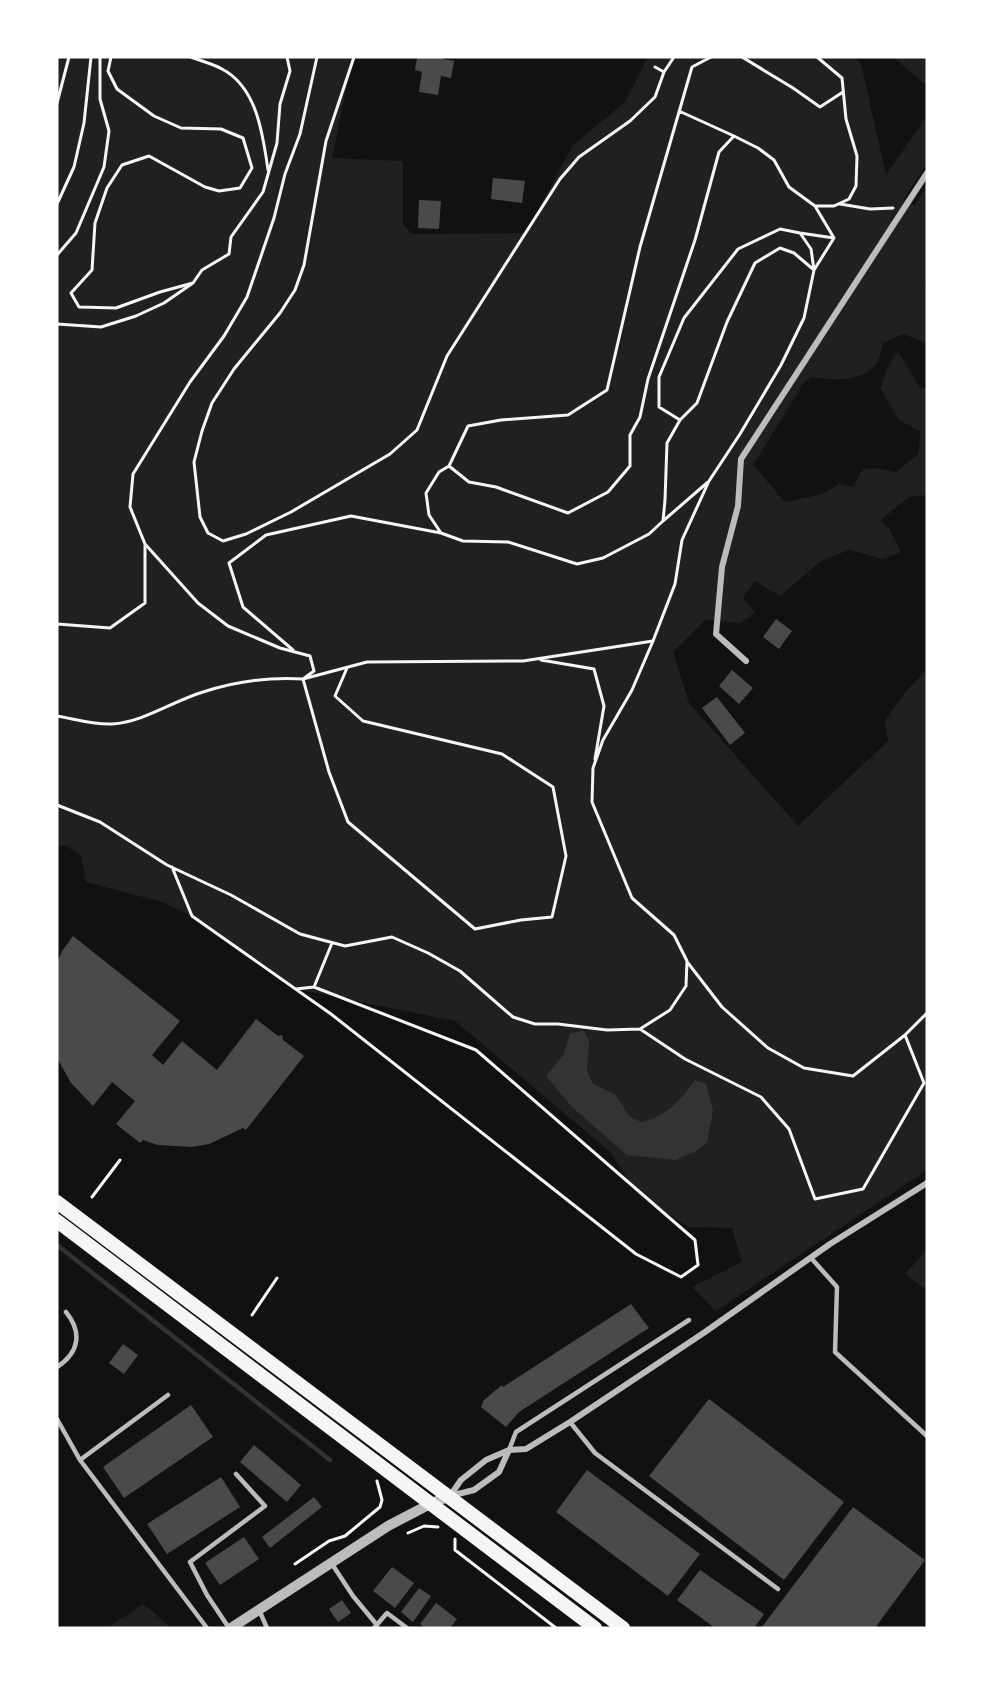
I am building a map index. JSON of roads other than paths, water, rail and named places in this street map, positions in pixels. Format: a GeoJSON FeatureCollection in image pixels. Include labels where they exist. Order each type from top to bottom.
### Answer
{"type":"FeatureCollection","features":[{"type":"Feature","properties":{"kind":"main road"},"geometry":{"type":"LineString","coordinates":[[57,1202],[623,1628]]}},
{"type":"Feature","properties":{"kind":"main road"},"geometry":{"type":"LineString","coordinates":[[57,1221],[595,1628]]}},
{"type":"Feature","properties":{"kind":"street"},"geometry":{"type":"LineString","coordinates":[[746,661],[717,634],[722,567],[738,506],[741,459],[927,173]]}},
{"type":"Feature","properties":{"kind":"street"},"geometry":{"type":"LineString","coordinates":[[450,1496],[461,1480],[486,1460],[509,1450],[526,1449],[570,1422],[830,1244],[927,1183]]}},
{"type":"Feature","properties":{"kind":"street"},"geometry":{"type":"LineString","coordinates":[[230,1628],[388,1526],[432,1503],[474,1490],[499,1472],[509,1450]]}},
{"type":"Feature","properties":{"kind":"lane"},"geometry":{"type":"LineString","coordinates":[[811,1258],[837,1287],[835,1352],[927,1436]]}},
{"type":"Feature","properties":{"kind":"lane"},"geometry":{"type":"LineString","coordinates":[[57,1367],[75,1349],[77,1333],[74,1322],[66,1312]]}},
{"type":"Feature","properties":{"kind":"lane"},"geometry":{"type":"LineString","coordinates":[[509,1450],[516,1432],[689,1320]]}},
{"type":"Feature","properties":{"kind":"lane"},"geometry":{"type":"LineString","coordinates":[[80,1460],[168,1395]]}},
{"type":"Feature","properties":{"kind":"lane"},"geometry":{"type":"LineString","coordinates":[[57,1419],[80,1460],[207,1628]]}},
{"type":"Feature","properties":{"kind":"lane"},"geometry":{"type":"LineString","coordinates":[[570,1422],[595,1453],[778,1589]]}},
{"type":"Feature","properties":{"kind":"lane"},"geometry":{"type":"LineString","coordinates":[[230,1628],[207,1595],[190,1562],[265,1506],[236,1474]]}},
{"type":"Feature","properties":{"kind":"lane"},"geometry":{"type":"LineString","coordinates":[[332,1563],[375,1626],[387,1613],[406,1628]]}},
{"type":"Feature","properties":{"kind":"lane"},"geometry":{"type":"LineString","coordinates":[[259,1610],[267,1628]]}},
{"type":"Feature","properties":{"kind":"waterway"},"geometry":{"type":"LineString","coordinates":[[57,1245],[330,1460]]}}]}
